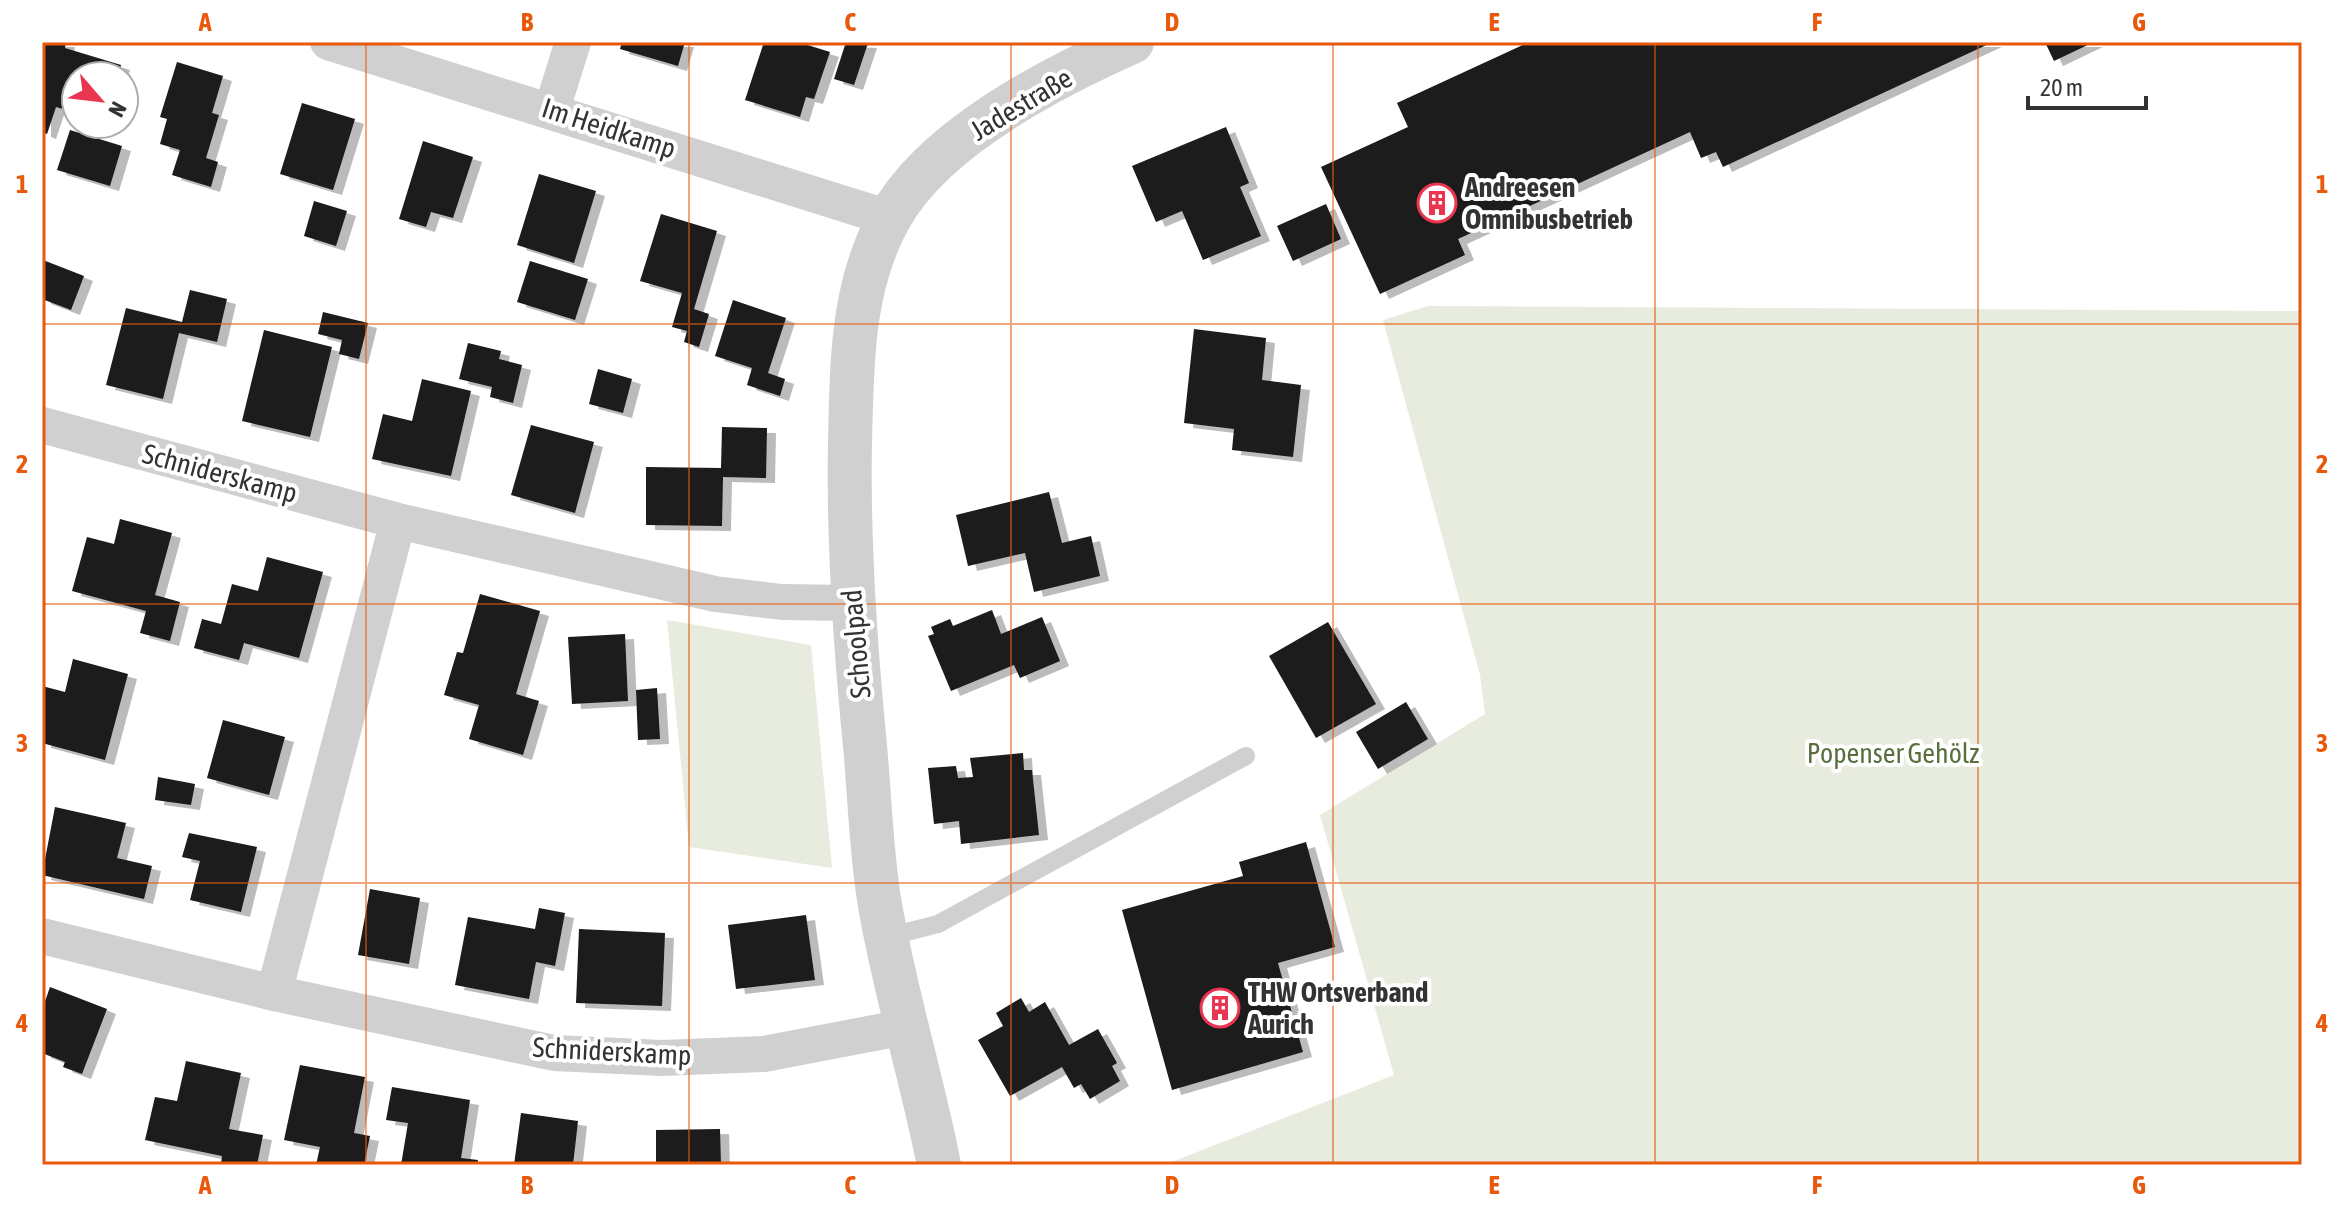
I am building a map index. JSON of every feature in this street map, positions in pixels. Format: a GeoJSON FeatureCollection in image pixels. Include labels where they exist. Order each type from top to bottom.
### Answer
{"type":"FeatureCollection","features":[{"type":"Feature","properties":{"kind":"street","name":"Im Heidkamp"},"geometry":{"type":"LineString","coordinates":[[328,42],[552,109],[889,218]]}},
{"type":"Feature","properties":{"kind":"street"},"geometry":{"type":"LineString","coordinates":[[552,109],[573,42]]}},
{"type":"Feature","properties":{"kind":"street","name":"Jadestraße"},"geometry":{"type":"LineString","coordinates":[[952,145],[1017,103],[1122,44]]}},
{"type":"Feature","properties":{"kind":"street","name":"Schoolpad"},"geometry":{"type":"LineString","coordinates":[[939,1165],[905,1027],[880,903],[851,603],[852,343],[864,277],[889,218],[919,177],[952,145]]}},
{"type":"Feature","properties":{"kind":"street","name":"Schniderskamp"},"geometry":{"type":"LineString","coordinates":[[42,425],[398,521],[715,594],[782,602],[851,603]]}},
{"type":"Feature","properties":{"kind":"street"},"geometry":{"type":"LineString","coordinates":[[274,993],[398,521]]}},
{"type":"Feature","properties":{"kind":"street","name":"Schniderskamp"},"geometry":{"type":"LineString","coordinates":[[42,936],[274,993],[554,1053],[662,1058],[764,1054],[905,1027]]}},
{"type":"Feature","properties":{"kind":"lane"},"geometry":{"type":"LineString","coordinates":[[887,937],[938,924],[1246,756]]}},
{"type":"Feature","properties":{"kind":"green space","name":"Popenser Gehölz"},"geometry":{"type":"Polygon","coordinates":[[[1428,306],[2302,311],[2302,1165],[1164,1165],[1394,1075],[1320,815],[1485,714],[1480,675],[1383,320],[1428,306]]]}},
{"type":"Feature","properties":{"kind":"green space"},"geometry":{"type":"Polygon","coordinates":[[[667,620],[811,645],[832,868],[689,847],[667,620]]]}},
{"type":"Feature","properties":{"kind":"building"},"geometry":{"type":"Polygon","coordinates":[[[42,42],[66,42],[65,48],[105,60],[60,60],[60,108],[56,107],[47,134],[42,132],[42,42]]]}},
{"type":"Feature","properties":{"kind":"building"},"geometry":{"type":"Polygon","coordinates":[[[622,42],[685,42],[678,66],[620,49],[622,42]]]}},
{"type":"Feature","properties":{"kind":"building"},"geometry":{"type":"Polygon","coordinates":[[[764,42],[798,42],[830,52],[814,99],[806,97],[800,117],[745,100],[764,42]]]}},
{"type":"Feature","properties":{"kind":"building"},"geometry":{"type":"Polygon","coordinates":[[[846,42],[868,43],[854,85],[834,79],[846,42]]]}},
{"type":"Feature","properties":{"kind":"building","name":"Andreesen Omnibusbetrieb"},"geometry":{"type":"Polygon","coordinates":[[[1529,42],[1993,42],[1723,167],[1716,152],[1701,158],[1690,132],[1458,239],[1465,255],[1380,294],[1321,167],[1408,127],[1397,103],[1529,42]]]}},
{"type":"Feature","properties":{"kind":"building"},"geometry":{"type":"Polygon","coordinates":[[[2045,42],[2094,42],[2054,61],[2045,42]]]}},
{"type":"Feature","properties":{"kind":"building"},"geometry":{"type":"Polygon","coordinates":[[[177,62],[223,76],[212,113],[219,115],[206,158],[218,162],[211,187],[172,175],[180,150],[160,144],[167,119],[160,117],[177,62]]]}},
{"type":"Feature","properties":{"kind":"building"},"geometry":{"type":"Polygon","coordinates":[[[302,103],[355,119],[333,190],[280,174],[302,103]]]}},
{"type":"Feature","properties":{"kind":"building"},"geometry":{"type":"Polygon","coordinates":[[[1226,127],[1249,183],[1240,187],[1261,236],[1203,260],[1182,211],[1156,222],[1132,166],[1226,127]]]}},
{"type":"Feature","properties":{"kind":"building"},"geometry":{"type":"Polygon","coordinates":[[[67,140],[102,140],[122,146],[110,186],[57,170],[67,140]]]}},
{"type":"Feature","properties":{"kind":"building"},"geometry":{"type":"Polygon","coordinates":[[[423,141],[473,157],[453,218],[431,212],[426,227],[399,219],[423,141]]]}},
{"type":"Feature","properties":{"kind":"building"},"geometry":{"type":"Polygon","coordinates":[[[539,174],[596,191],[574,263],[517,245],[539,174]]]}},
{"type":"Feature","properties":{"kind":"building"},"geometry":{"type":"Polygon","coordinates":[[[314,201],[347,211],[336,246],[304,236],[314,201]]]}},
{"type":"Feature","properties":{"kind":"building"},"geometry":{"type":"Polygon","coordinates":[[[1326,204],[1341,239],[1293,261],[1277,226],[1326,204]]]}},
{"type":"Feature","properties":{"kind":"building"},"geometry":{"type":"Polygon","coordinates":[[[661,214],[717,231],[694,309],[709,314],[699,347],[684,342],[687,331],[672,327],[682,293],[640,281],[661,214]]]}},
{"type":"Feature","properties":{"kind":"building"},"geometry":{"type":"Polygon","coordinates":[[[43,260],[84,276],[71,310],[42,299],[43,260]]]}},
{"type":"Feature","properties":{"kind":"building"},"geometry":{"type":"Polygon","coordinates":[[[530,261],[588,279],[575,320],[517,302],[530,261]]]}},
{"type":"Feature","properties":{"kind":"building"},"geometry":{"type":"Polygon","coordinates":[[[190,290],[227,299],[217,342],[179,333],[163,399],[106,385],[126,308],[182,322],[190,290]]]}},
{"type":"Feature","properties":{"kind":"building"},"geometry":{"type":"Polygon","coordinates":[[[733,300],[786,318],[768,373],[785,379],[780,396],[747,385],[752,368],[715,356],[733,300]]]}},
{"type":"Feature","properties":{"kind":"building"},"geometry":{"type":"Polygon","coordinates":[[[323,312],[368,323],[359,359],[339,354],[342,340],[318,334],[323,312]]]}},
{"type":"Feature","properties":{"kind":"building"},"geometry":{"type":"Polygon","coordinates":[[[1194,329],[1266,338],[1262,380],[1301,385],[1293,457],[1232,450],[1234,429],[1184,423],[1194,329]]]}},
{"type":"Feature","properties":{"kind":"building"},"geometry":{"type":"Polygon","coordinates":[[[264,330],[332,347],[310,437],[242,421],[264,330]]]}},
{"type":"Feature","properties":{"kind":"building"},"geometry":{"type":"Polygon","coordinates":[[[468,343],[501,351],[499,359],[522,365],[513,403],[490,397],[492,387],[459,379],[468,343]]]}},
{"type":"Feature","properties":{"kind":"building"},"geometry":{"type":"Polygon","coordinates":[[[598,369],[632,379],[623,413],[589,404],[598,369]]]}},
{"type":"Feature","properties":{"kind":"building"},"geometry":{"type":"Polygon","coordinates":[[[422,379],[471,391],[451,476],[372,459],[383,414],[412,421],[422,379]]]}},
{"type":"Feature","properties":{"kind":"building"},"geometry":{"type":"Polygon","coordinates":[[[531,425],[594,442],[575,513],[511,495],[531,425]]]}},
{"type":"Feature","properties":{"kind":"building"},"geometry":{"type":"Polygon","coordinates":[[[722,427],[767,428],[766,478],[723,477],[722,526],[646,525],[646,467],[721,468],[722,427]]]}},
{"type":"Feature","properties":{"kind":"building"},"geometry":{"type":"Polygon","coordinates":[[[1049,492],[1062,543],[1091,536],[1100,576],[1034,592],[1025,553],[968,566],[956,515],[1049,492]]]}},
{"type":"Feature","properties":{"kind":"building"},"geometry":{"type":"Polygon","coordinates":[[[120,519],[172,533],[155,595],[180,602],[170,641],[140,633],[146,611],[72,591],[87,537],[114,544],[120,519]]]}},
{"type":"Feature","properties":{"kind":"building"},"geometry":{"type":"Polygon","coordinates":[[[267,557],[323,572],[299,658],[244,643],[239,660],[194,648],[202,619],[221,624],[232,584],[258,591],[267,557]]]}},
{"type":"Feature","properties":{"kind":"building"},"geometry":{"type":"Polygon","coordinates":[[[480,594],[540,611],[516,694],[539,701],[523,755],[469,739],[479,705],[444,695],[457,652],[463,653],[480,594]]]}},
{"type":"Feature","properties":{"kind":"building"},"geometry":{"type":"Polygon","coordinates":[[[992,610],[1001,634],[1042,617],[1060,661],[1020,678],[1014,665],[951,691],[928,636],[934,634],[931,627],[950,619],[953,626],[992,610]]]}},
{"type":"Feature","properties":{"kind":"building"},"geometry":{"type":"Polygon","coordinates":[[[1328,622],[1376,704],[1316,738],[1269,656],[1328,622]]]}},
{"type":"Feature","properties":{"kind":"building"},"geometry":{"type":"Polygon","coordinates":[[[625,634],[628,701],[572,704],[568,637],[625,634]]]}},
{"type":"Feature","properties":{"kind":"building"},"geometry":{"type":"Polygon","coordinates":[[[73,659],[128,674],[105,760],[42,743],[42,686],[65,692],[73,659]]]}},
{"type":"Feature","properties":{"kind":"building"},"geometry":{"type":"Polygon","coordinates":[[[657,688],[660,739],[638,740],[636,690],[657,688]]]}},
{"type":"Feature","properties":{"kind":"building"},"geometry":{"type":"Polygon","coordinates":[[[1406,702],[1428,739],[1378,769],[1356,732],[1406,702]]]}},
{"type":"Feature","properties":{"kind":"building"},"geometry":{"type":"Polygon","coordinates":[[[223,720],[285,737],[269,795],[207,778],[223,720]]]}},
{"type":"Feature","properties":{"kind":"building"},"geometry":{"type":"Polygon","coordinates":[[[1023,753],[1024,770],[1032,770],[1039,835],[961,844],[959,821],[934,824],[928,768],[956,766],[958,778],[973,777],[970,758],[1023,753]]]}},
{"type":"Feature","properties":{"kind":"building"},"geometry":{"type":"Polygon","coordinates":[[[158,777],[195,784],[191,805],[155,800],[158,777]]]}},
{"type":"Feature","properties":{"kind":"building"},"geometry":{"type":"Polygon","coordinates":[[[55,807],[126,823],[117,858],[152,866],[144,899],[42,875],[55,807]]]}},
{"type":"Feature","properties":{"kind":"building"},"geometry":{"type":"Polygon","coordinates":[[[189,833],[257,847],[241,912],[190,900],[200,861],[182,857],[189,833]]]}},
{"type":"Feature","properties":{"kind":"building","name":"THW Ortsverband Aurich"},"geometry":{"type":"Polygon","coordinates":[[[1306,842],[1335,947],[1278,963],[1303,1052],[1172,1090],[1122,910],[1243,876],[1239,862],[1306,842]]]}},
{"type":"Feature","properties":{"kind":"building"},"geometry":{"type":"Polygon","coordinates":[[[370,889],[420,898],[409,964],[358,955],[370,889]]]}},
{"type":"Feature","properties":{"kind":"building"},"geometry":{"type":"Polygon","coordinates":[[[539,908],[565,913],[555,966],[536,962],[529,999],[455,985],[468,917],[535,929],[539,908]]]}},
{"type":"Feature","properties":{"kind":"building"},"geometry":{"type":"Polygon","coordinates":[[[806,915],[815,980],[736,989],[728,925],[806,915]]]}},
{"type":"Feature","properties":{"kind":"building"},"geometry":{"type":"Polygon","coordinates":[[[579,929],[665,933],[662,1006],[576,1003],[579,929]]]}},
{"type":"Feature","properties":{"kind":"building"},"geometry":{"type":"Polygon","coordinates":[[[50,987],[107,1009],[82,1074],[63,1067],[65,1062],[42,1053],[42,1010],[50,987]]]}},
{"type":"Feature","properties":{"kind":"building"},"geometry":{"type":"Polygon","coordinates":[[[1021,998],[1029,1012],[1045,1002],[1069,1045],[1098,1029],[1117,1063],[1112,1066],[1120,1081],[1090,1099],[1081,1084],[1074,1088],[1062,1067],[1010,1096],[978,1040],[1003,1026],[996,1013],[1021,998]]]}},
{"type":"Feature","properties":{"kind":"building"},"geometry":{"type":"Polygon","coordinates":[[[186,1061],[241,1073],[229,1129],[263,1135],[257,1165],[221,1164],[222,1156],[145,1140],[155,1097],[177,1101],[186,1061]]]}},
{"type":"Feature","properties":{"kind":"building"},"geometry":{"type":"Polygon","coordinates":[[[300,1065],[365,1077],[354,1133],[370,1136],[364,1165],[316,1165],[320,1147],[284,1140],[300,1065]]]}},
{"type":"Feature","properties":{"kind":"building"},"geometry":{"type":"Polygon","coordinates":[[[392,1087],[470,1100],[461,1158],[478,1160],[477,1165],[401,1165],[408,1123],[386,1120],[392,1087]]]}},
{"type":"Feature","properties":{"kind":"building"},"geometry":{"type":"Polygon","coordinates":[[[521,1113],[578,1121],[573,1165],[514,1165],[521,1113]]]}},
{"type":"Feature","properties":{"kind":"building"},"geometry":{"type":"Polygon","coordinates":[[[720,1129],[721,1165],[656,1165],[656,1130],[720,1129]]]}},
{"type":"Feature","properties":{"kind":"place","name":"Andreesen Omnibusbetrieb"},"geometry":{"type":"Point","coordinates":[1437,203]}},
{"type":"Feature","properties":{"kind":"place","name":"THW Ortsverband Aurich"},"geometry":{"type":"Point","coordinates":[1220,1008]}}]}
